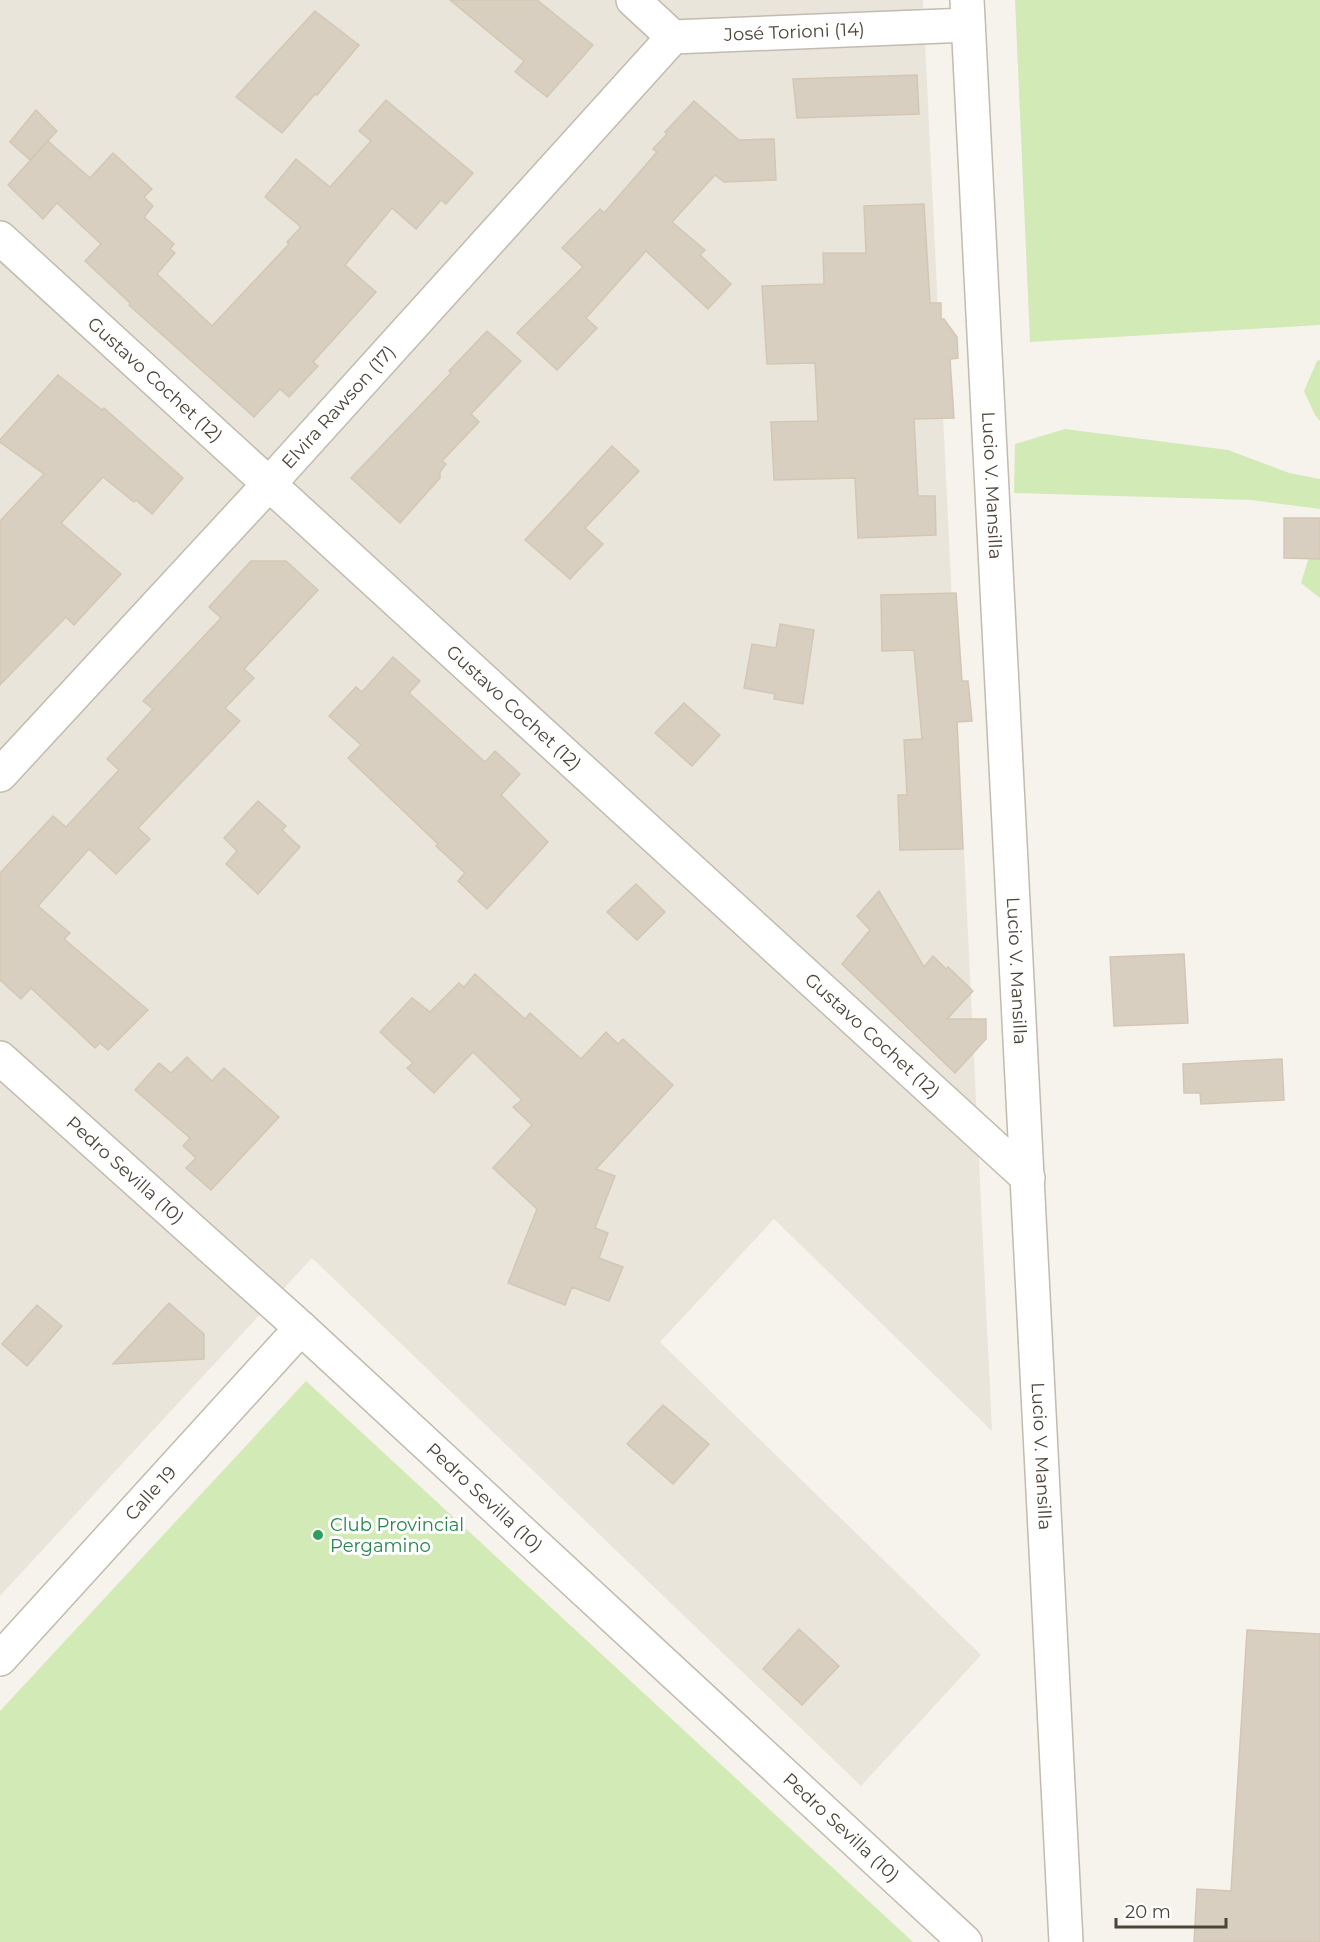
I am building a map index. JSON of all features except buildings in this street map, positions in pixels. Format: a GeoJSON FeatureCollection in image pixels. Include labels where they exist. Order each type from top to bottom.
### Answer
{"type":"FeatureCollection","features":[{"type":"Feature","properties":{"kind":"street"},"geometry":{"type":"LineString","coordinates":[[633,0],[673,37]]}},
{"type":"Feature","properties":{"kind":"street","name":"José Torioni (14)"},"geometry":{"type":"LineString","coordinates":[[673,37],[967,12]]}},
{"type":"Feature","properties":{"kind":"street","name":"Lucio V. Mansilla"},"geometry":{"type":"LineString","coordinates":[[967,12],[1066,1942]]}},
{"type":"Feature","properties":{"kind":"street","name":"Elvira Rawson (17)"},"geometry":{"type":"LineString","coordinates":[[0,775],[269,484],[673,37]]}},
{"type":"Feature","properties":{"kind":"street","name":"Gustavo Cochet (12)"},"geometry":{"type":"LineString","coordinates":[[0,238],[1028,1178]]}},
{"type":"Feature","properties":{"kind":"street","name":"Pedro Sevilla (10)"},"geometry":{"type":"LineString","coordinates":[[0,1058],[301,1328],[965,1942]]}},
{"type":"Feature","properties":{"kind":"street","name":"Calle 19"},"geometry":{"type":"LineString","coordinates":[[0,1659],[301,1328]]}},
{"type":"Feature","properties":{"kind":"shaded area"},"geometry":{"type":"Polygon","coordinates":[[[0,0],[923,0],[992,1431],[774,1219],[660,1342],[981,1655],[861,1786],[312,1258],[0,1596],[0,0]]]}},
{"type":"Feature","properties":{"kind":"green space"},"geometry":{"type":"Polygon","coordinates":[[[1015,0],[1320,0],[1320,325],[1030,342],[1015,0]]]}},
{"type":"Feature","properties":{"kind":"green space"},"geometry":{"type":"Polygon","coordinates":[[[1320,360],[1320,421],[1304,391],[1317,361],[1320,360]]]}},
{"type":"Feature","properties":{"kind":"green space"},"geometry":{"type":"Polygon","coordinates":[[[1065,429],[1228,450],[1289,473],[1320,479],[1320,509],[1252,500],[1014,493],[1015,444],[1065,429]]]}},
{"type":"Feature","properties":{"kind":"green space"},"geometry":{"type":"Polygon","coordinates":[[[1320,535],[1320,598],[1301,583],[1314,541],[1320,535]]]}},
{"type":"Feature","properties":{"kind":"green space","name":"Club Provincial Pergamino"},"geometry":{"type":"Polygon","coordinates":[[[306,1381],[913,1942],[0,1942],[0,1711],[306,1381]]]}},
{"type":"Feature","properties":{"kind":"place","name":"Club Provincial Pergamino"},"geometry":{"type":"Point","coordinates":[318,1535]}}]}
